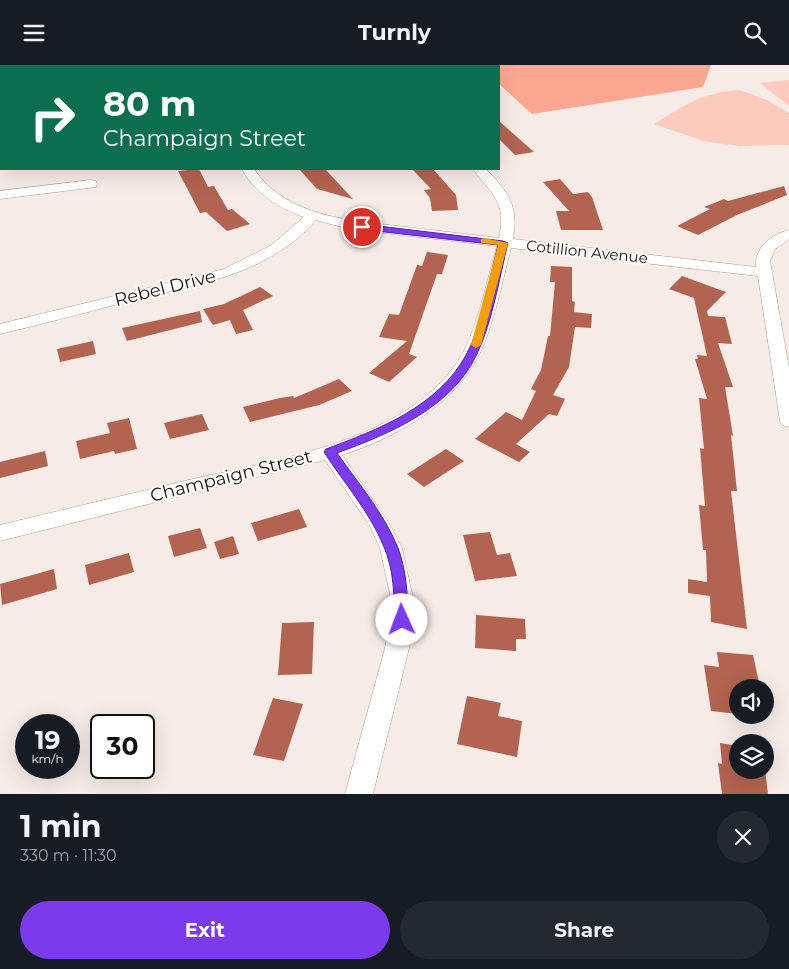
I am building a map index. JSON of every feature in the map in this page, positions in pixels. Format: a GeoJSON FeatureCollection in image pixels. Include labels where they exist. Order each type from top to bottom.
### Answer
{"type":"FeatureCollection","features":[{"type":"Feature","properties":{"kind":"street","name":"Cotillion Avenue"},"geometry":{"type":"LineString","coordinates":[[249,170],[255,180],[271,195],[313,215],[375,229],[765,272]]}},
{"type":"Feature","properties":{"kind":"street","name":"Champaign Street"},"geometry":{"type":"LineString","coordinates":[[0,533],[330,452],[379,433],[408,418],[442,392],[457,375],[471,356],[479,336],[508,223],[507,207],[497,189],[480,170]]}},
{"type":"Feature","properties":{"kind":"street"},"geometry":{"type":"LineString","coordinates":[[0,195],[92,184]]}},
{"type":"Feature","properties":{"kind":"street","name":"Rebel Drive"},"geometry":{"type":"LineString","coordinates":[[0,329],[228,272],[280,249],[294,237],[313,215]]}},
{"type":"Feature","properties":{"kind":"street"},"geometry":{"type":"LineString","coordinates":[[789,234],[776,239],[767,247],[763,261],[789,421]]}},
{"type":"Feature","properties":{"kind":"street"},"geometry":{"type":"LineString","coordinates":[[330,452],[379,523],[392,548],[401,593],[402,620],[397,648],[359,794]]}},
{"type":"Feature","properties":{"kind":"shaded area"},"geometry":{"type":"Polygon","coordinates":[[[500,65],[711,65],[703,87],[532,114],[500,85],[500,65]]]}},
{"type":"Feature","properties":{"kind":"shaded area"},"geometry":{"type":"Polygon","coordinates":[[[789,80],[789,106],[760,83],[789,80]]]}},
{"type":"Feature","properties":{"kind":"shaded area"},"geometry":{"type":"Polygon","coordinates":[[[740,90],[767,100],[789,113],[789,145],[739,146],[703,141],[654,124],[685,105],[704,97],[715,93],[740,90]]]}},
{"type":"Feature","properties":{"kind":"building"},"geometry":{"type":"Polygon","coordinates":[[[500,122],[534,152],[515,155],[500,140],[500,122]]]}},
{"type":"Feature","properties":{"kind":"building"},"geometry":{"type":"Polygon","coordinates":[[[200,170],[208,187],[214,186],[228,210],[232,209],[250,224],[227,231],[206,212],[200,213],[178,171],[200,170]]]}},
{"type":"Feature","properties":{"kind":"building"},"geometry":{"type":"Polygon","coordinates":[[[300,170],[326,170],[353,199],[317,189],[300,170]]]}},
{"type":"Feature","properties":{"kind":"building"},"geometry":{"type":"Polygon","coordinates":[[[413,170],[434,170],[456,195],[458,210],[432,211],[430,198],[424,190],[431,189],[413,170]]]}},
{"type":"Feature","properties":{"kind":"building"},"geometry":{"type":"Polygon","coordinates":[[[560,179],[573,194],[588,192],[592,197],[603,230],[561,230],[556,211],[569,211],[543,182],[560,179]]]}},
{"type":"Feature","properties":{"kind":"building"},"geometry":{"type":"Polygon","coordinates":[[[784,186],[787,195],[737,215],[698,235],[677,226],[710,209],[704,207],[724,199],[728,201],[784,186]]]}},
{"type":"Feature","properties":{"kind":"building"},"geometry":{"type":"Polygon","coordinates":[[[427,252],[448,255],[442,274],[437,274],[409,354],[417,357],[389,382],[369,373],[407,341],[379,337],[389,314],[399,315],[417,265],[422,266],[427,252]]]}},
{"type":"Feature","properties":{"kind":"building"},"geometry":{"type":"Polygon","coordinates":[[[551,266],[572,267],[572,301],[575,302],[574,312],[592,314],[591,328],[575,327],[569,367],[553,395],[565,399],[557,416],[549,414],[516,444],[530,452],[519,462],[475,439],[506,412],[522,420],[536,391],[531,389],[541,370],[548,336],[550,336],[555,282],[550,282],[551,266]]]}},
{"type":"Feature","properties":{"kind":"building"},"geometry":{"type":"Polygon","coordinates":[[[682,276],[726,292],[707,311],[708,316],[725,317],[732,344],[718,343],[733,387],[725,387],[733,436],[731,435],[737,491],[731,491],[747,629],[711,622],[710,596],[688,593],[688,579],[707,582],[706,550],[703,550],[699,505],[705,506],[700,448],[704,449],[699,398],[707,399],[695,359],[698,359],[697,355],[707,356],[694,298],[669,289],[682,276]]]}},
{"type":"Feature","properties":{"kind":"building"},"geometry":{"type":"Polygon","coordinates":[[[260,287],[273,296],[243,310],[253,330],[236,334],[230,320],[213,325],[203,309],[224,304],[260,287]]]}},
{"type":"Feature","properties":{"kind":"building"},"geometry":{"type":"Polygon","coordinates":[[[200,311],[202,322],[127,341],[122,328],[200,311]]]}},
{"type":"Feature","properties":{"kind":"building"},"geometry":{"type":"Polygon","coordinates":[[[93,341],[96,354],[60,362],[57,349],[93,341]]]}},
{"type":"Feature","properties":{"kind":"building"},"geometry":{"type":"Polygon","coordinates":[[[339,379],[352,391],[319,405],[250,422],[243,407],[280,398],[293,396],[294,398],[339,379]]]}},
{"type":"Feature","properties":{"kind":"building"},"geometry":{"type":"Polygon","coordinates":[[[202,414],[209,430],[170,439],[164,423],[202,414]]]}},
{"type":"Feature","properties":{"kind":"building"},"geometry":{"type":"Polygon","coordinates":[[[129,418],[137,449],[115,454],[114,451],[80,459],[76,441],[110,433],[107,423],[129,418]]]}},
{"type":"Feature","properties":{"kind":"building"},"geometry":{"type":"Polygon","coordinates":[[[446,449],[464,461],[424,487],[407,474],[446,449]]]}},
{"type":"Feature","properties":{"kind":"building"},"geometry":{"type":"Polygon","coordinates":[[[45,451],[48,466],[0,478],[0,462],[45,451]]]}},
{"type":"Feature","properties":{"kind":"building"},"geometry":{"type":"Polygon","coordinates":[[[299,509],[307,527],[258,541],[251,523],[299,509]]]}},
{"type":"Feature","properties":{"kind":"building"},"geometry":{"type":"Polygon","coordinates":[[[200,528],[207,548],[174,557],[168,536],[200,528]]]}},
{"type":"Feature","properties":{"kind":"building"},"geometry":{"type":"Polygon","coordinates":[[[490,532],[497,555],[510,553],[517,576],[475,581],[463,535],[490,532]]]}},
{"type":"Feature","properties":{"kind":"building"},"geometry":{"type":"Polygon","coordinates":[[[233,536],[239,554],[220,559],[214,542],[233,536]]]}},
{"type":"Feature","properties":{"kind":"building"},"geometry":{"type":"Polygon","coordinates":[[[129,553],[134,572],[89,585],[85,565],[129,553]]]}},
{"type":"Feature","properties":{"kind":"building"},"geometry":{"type":"Polygon","coordinates":[[[54,569],[57,589],[2,605],[0,584],[54,569]]]}},
{"type":"Feature","properties":{"kind":"building"},"geometry":{"type":"Polygon","coordinates":[[[476,615],[525,619],[526,639],[516,639],[516,651],[475,648],[476,615]]]}},
{"type":"Feature","properties":{"kind":"building"},"geometry":{"type":"Polygon","coordinates":[[[314,622],[312,674],[278,675],[282,623],[314,622]]]}},
{"type":"Feature","properties":{"kind":"building"},"geometry":{"type":"Polygon","coordinates":[[[717,652],[753,655],[758,679],[729,679],[729,713],[711,711],[704,665],[719,667],[717,652]]]}},
{"type":"Feature","properties":{"kind":"building"},"geometry":{"type":"Polygon","coordinates":[[[467,696],[501,703],[498,716],[522,721],[517,757],[457,744],[467,696]]]}},
{"type":"Feature","properties":{"kind":"building"},"geometry":{"type":"Polygon","coordinates":[[[273,698],[303,704],[284,761],[253,755],[273,698]]]}},
{"type":"Feature","properties":{"kind":"building"},"geometry":{"type":"Polygon","coordinates":[[[720,743],[729,744],[729,779],[766,779],[768,794],[722,794],[718,763],[722,764],[720,743]]]}},
{"type":"Feature","properties":{"kind":"slow traffic"},"geometry":{"type":"LineString","coordinates":[[476,345],[503,243],[484,241]]}},
{"type":"Feature","properties":{"kind":"route"},"geometry":{"type":"LineString","coordinates":[[362,227],[503,243],[479,336],[471,356],[457,375],[442,392],[408,418],[379,433],[330,452],[379,523],[392,548],[399,576],[402,620]]}}]}
